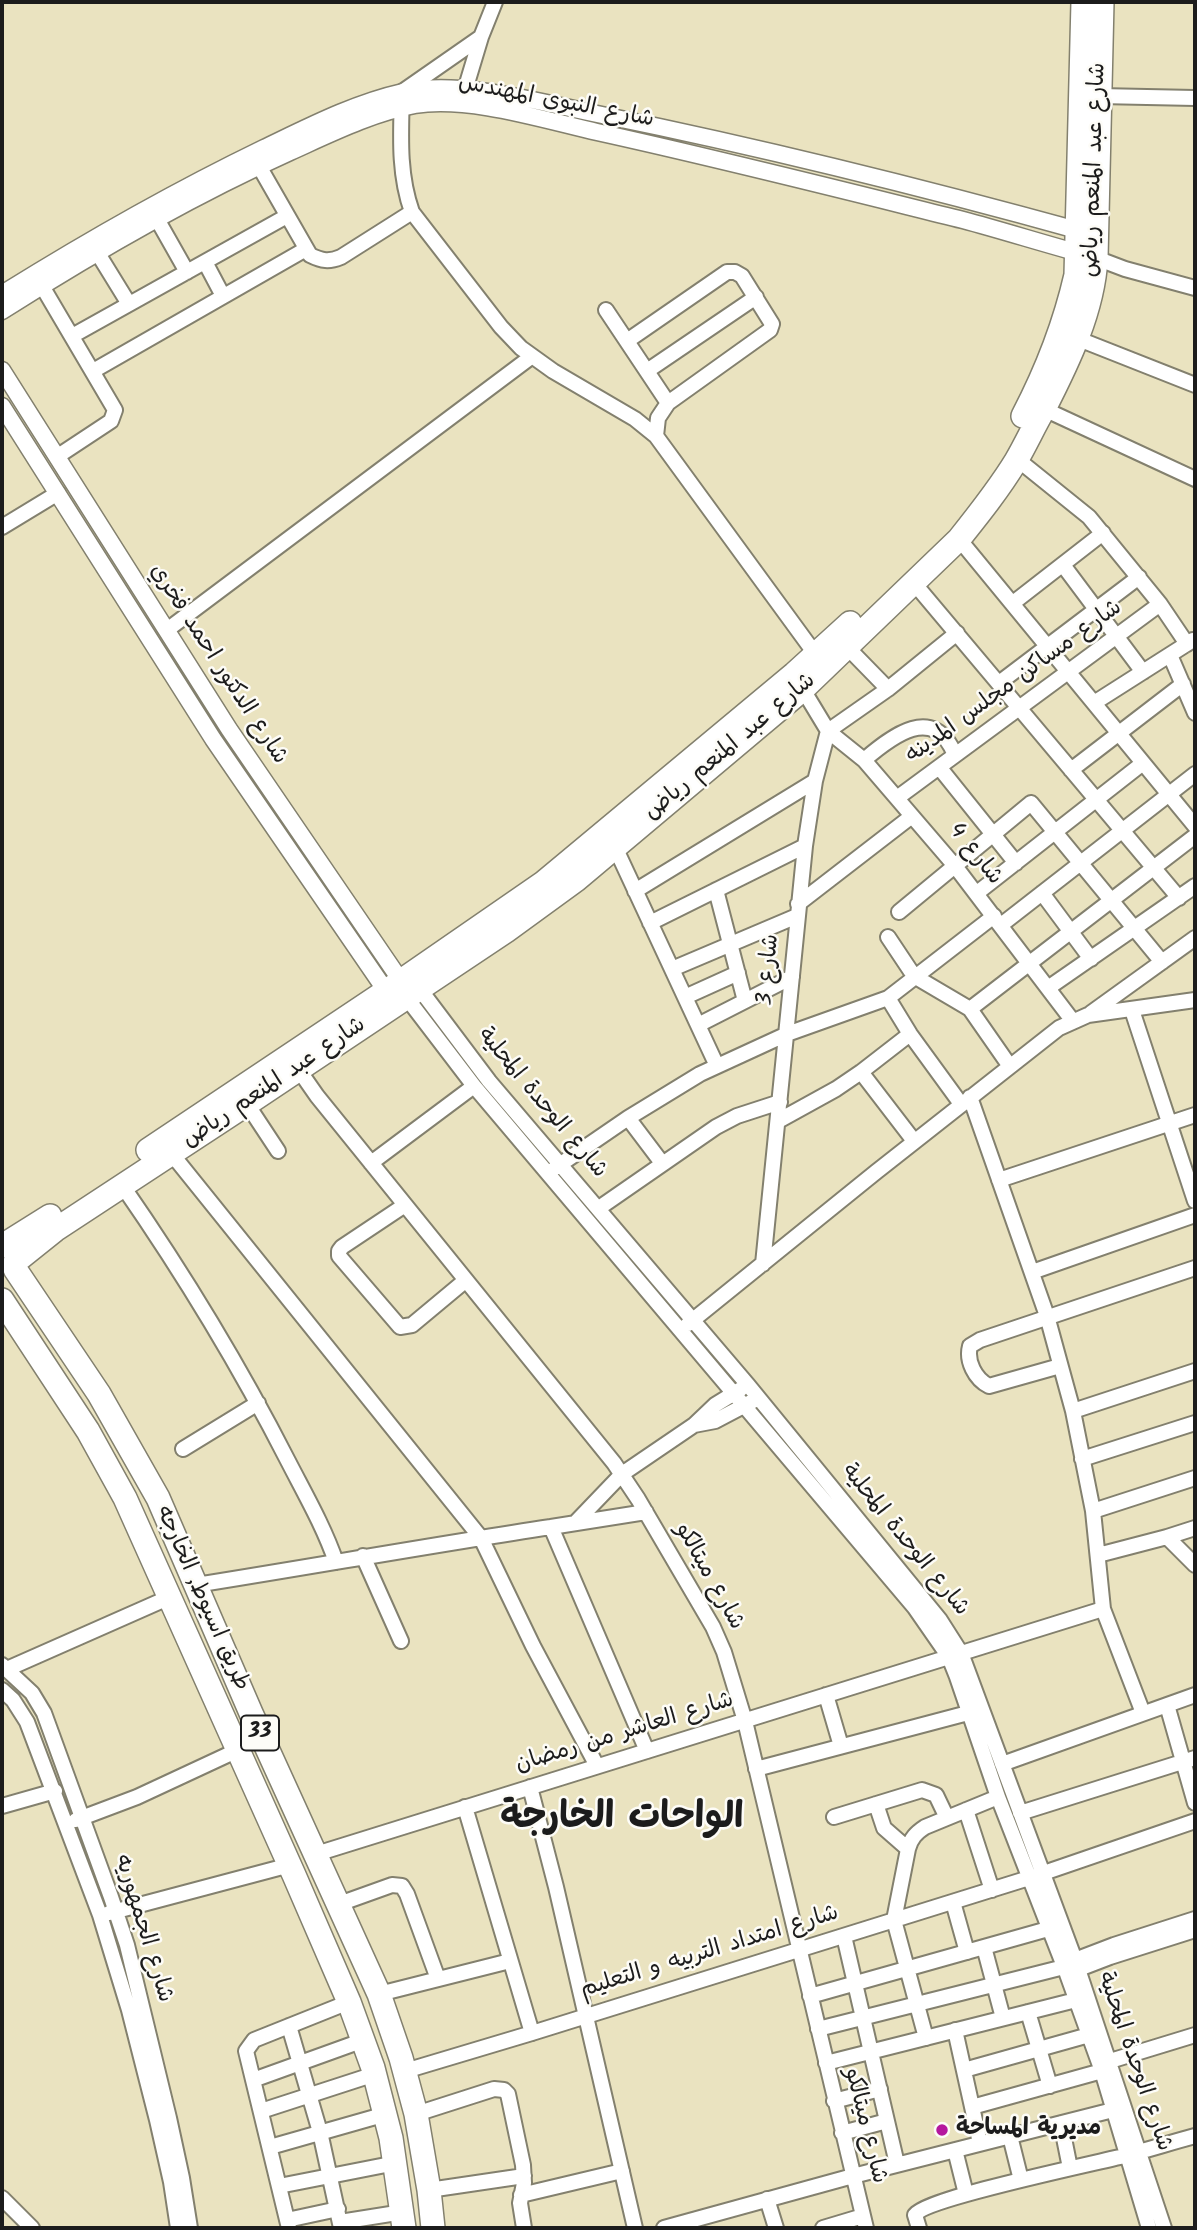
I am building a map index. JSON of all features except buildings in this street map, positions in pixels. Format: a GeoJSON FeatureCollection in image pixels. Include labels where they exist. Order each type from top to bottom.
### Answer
{"type":"FeatureCollection","features":[{"type":"Feature","properties":{"kind":"highway","name":"شارع عبد المنعم رياض"},"geometry":{"type":"LineString","coordinates":[[7,1261],[294,1062],[523,908],[576,880],[798,682],[816,655],[928,551],[970,502],[1024,415],[1046,366],[1087,244],[1099,96],[1092,27],[1083,2]]}},
{"type":"Feature","properties":{"kind":"highway","name":"شارع عبد المنعم رياض"},"geometry":{"type":"LineString","coordinates":[[523,908],[576,857],[798,682],[847,647],[959,539],[1017,459],[1064,371],[1095,281],[1087,244],[1092,27],[1101,2]]}},
{"type":"Feature","properties":{"kind":"highway","name":"شارع عبد المنعم رياض"},"geometry":{"type":"LineString","coordinates":[[7,1261],[247,1104],[294,1062]]}},
{"type":"Feature","properties":{"kind":"highway","name":"طريق اسيوط, الخارجه"},"geometry":{"type":"LineString","coordinates":[[7,1261],[99,1394],[169,1521],[251,1713],[379,1994],[405,2071],[415,2114],[433,2228]]}},
{"type":"Feature","properties":{"kind":"highway","name":"طريق اسيوط, الخارجه"},"geometry":{"type":"LineString","coordinates":[[2,1300],[100,1452],[134,1516],[290,1865],[349,2002],[375,2074],[396,2163],[404,2220]]}},
{"type":"Feature","properties":{"kind":"street"},"geometry":{"type":"LineString","coordinates":[[464,97],[481,37],[495,2]]}},
{"type":"Feature","properties":{"kind":"street"},"geometry":{"type":"LineString","coordinates":[[481,37],[402,100],[401,172],[412,212],[501,327],[531,357],[635,419],[656,436],[816,655]]}},
{"type":"Feature","properties":{"kind":"street"},"geometry":{"type":"LineString","coordinates":[[1099,96],[1195,97]]}},
{"type":"Feature","properties":{"kind":"street","name":"شارع النبوى المهندس"},"geometry":{"type":"LineString","coordinates":[[2,294],[112,228],[226,166],[318,122],[365,104],[402,100],[418,105],[464,97],[575,109],[830,167],[1087,244]]}},
{"type":"Feature","properties":{"kind":"street","name":"شارع النبوى المهندس"},"geometry":{"type":"LineString","coordinates":[[464,97],[570,126],[965,221],[1087,244]]}},
{"type":"Feature","properties":{"kind":"street","name":"شارع النبوى المهندس"},"geometry":{"type":"LineString","coordinates":[[2,311],[97,252],[157,219],[259,166],[402,100]]}},
{"type":"Feature","properties":{"kind":"street"},"geometry":{"type":"LineString","coordinates":[[570,126],[575,109]]}},
{"type":"Feature","properties":{"kind":"street"},"geometry":{"type":"LineString","coordinates":[[639,141],[643,123]]}},
{"type":"Feature","properties":{"kind":"street"},"geometry":{"type":"LineString","coordinates":[[259,166],[306,249],[310,255],[320,260],[331,261],[341,257],[412,212]]}},
{"type":"Feature","properties":{"kind":"street"},"geometry":{"type":"LineString","coordinates":[[824,187],[830,167]]}},
{"type":"Feature","properties":{"kind":"street"},"geometry":{"type":"LineString","coordinates":[[72,336],[287,216]]}},
{"type":"Feature","properties":{"kind":"street"},"geometry":{"type":"LineString","coordinates":[[157,219],[187,272]]}},
{"type":"Feature","properties":{"kind":"street"},"geometry":{"type":"LineString","coordinates":[[1087,244],[1125,269],[1195,288]]}},
{"type":"Feature","properties":{"kind":"street"},"geometry":{"type":"LineString","coordinates":[[93,371],[306,249]]}},
{"type":"Feature","properties":{"kind":"street"},"geometry":{"type":"LineString","coordinates":[[97,252],[129,304]]}},
{"type":"Feature","properties":{"kind":"street"},"geometry":{"type":"LineString","coordinates":[[205,262],[223,296]]}},
{"type":"Feature","properties":{"kind":"street"},"geometry":{"type":"LineString","coordinates":[[627,341],[727,272],[739,273],[771,320],[770,330],[668,403],[658,418],[656,436]]}},
{"type":"Feature","properties":{"kind":"street"},"geometry":{"type":"LineString","coordinates":[[42,286],[112,405],[114,416],[111,421],[58,456]]}},
{"type":"Feature","properties":{"kind":"street"},"geometry":{"type":"LineString","coordinates":[[646,371],[756,297]]}},
{"type":"Feature","properties":{"kind":"street"},"geometry":{"type":"LineString","coordinates":[[606,310],[668,403]]}},
{"type":"Feature","properties":{"kind":"street"},"geometry":{"type":"LineString","coordinates":[[1076,338],[1195,385]]}},
{"type":"Feature","properties":{"kind":"street"},"geometry":{"type":"LineString","coordinates":[[167,630],[531,357]]}},
{"type":"Feature","properties":{"kind":"street","name":"شارع الدكتور احمد فخري"},"geometry":{"type":"LineString","coordinates":[[3,376],[58,456],[229,729],[403,989]]}},
{"type":"Feature","properties":{"kind":"street","name":"شارع الدكتور احمد فخري"},"geometry":{"type":"LineString","coordinates":[[2,406],[213,738],[403,989]]}},
{"type":"Feature","properties":{"kind":"street"},"geometry":{"type":"LineString","coordinates":[[1044,409],[1191,477],[1195,489]]}},
{"type":"Feature","properties":{"kind":"street"},"geometry":{"type":"LineString","coordinates":[[1017,459],[1073,502],[1103,533],[1191,641],[1094,703]]}},
{"type":"Feature","properties":{"kind":"street"},"geometry":{"type":"LineString","coordinates":[[2,527],[58,493]]}},
{"type":"Feature","properties":{"kind":"street"},"geometry":{"type":"LineString","coordinates":[[1013,603],[1103,533]]}},
{"type":"Feature","properties":{"kind":"street"},"geometry":{"type":"LineString","coordinates":[[959,539],[1195,826]]}},
{"type":"Feature","properties":{"kind":"street"},"geometry":{"type":"LineString","coordinates":[[94,549],[110,540]]}},
{"type":"Feature","properties":{"kind":"street"},"geometry":{"type":"LineString","coordinates":[[1063,565],[1143,672]]}},
{"type":"Feature","properties":{"kind":"street"},"geometry":{"type":"LineString","coordinates":[[999,682],[1139,577]]}},
{"type":"Feature","properties":{"kind":"street"},"geometry":{"type":"LineString","coordinates":[[914,583],[1179,898]]}},
{"type":"Feature","properties":{"kind":"street","name":"شارع مساكن مجلس المدينه"},"geometry":{"type":"LineString","coordinates":[[897,798],[1160,604]]}},
{"type":"Feature","properties":{"kind":"street"},"geometry":{"type":"LineString","coordinates":[[798,682],[828,731],[888,689],[957,633]]}},
{"type":"Feature","properties":{"kind":"street"},"geometry":{"type":"LineString","coordinates":[[847,647],[888,689]]}},
{"type":"Feature","properties":{"kind":"street"},"geometry":{"type":"LineString","coordinates":[[1170,655],[1195,712]]}},
{"type":"Feature","properties":{"kind":"street"},"geometry":{"type":"LineString","coordinates":[[1071,769],[1183,684]]}},
{"type":"Feature","properties":{"kind":"street"},"geometry":{"type":"LineString","coordinates":[[864,760],[896,735],[910,728],[922,727],[943,735],[951,744],[955,755]]}},
{"type":"Feature","properties":{"kind":"street"},"geometry":{"type":"LineString","coordinates":[[213,738],[229,729]]}},
{"type":"Feature","properties":{"kind":"street","name":"شارع 4"},"geometry":{"type":"LineString","coordinates":[[828,731],[864,760],[955,866],[1072,1020]]}},
{"type":"Feature","properties":{"kind":"street","name":"شارع 3"},"geometry":{"type":"LineString","coordinates":[[763,1264],[805,845],[815,781],[828,731]]}},
{"type":"Feature","properties":{"kind":"street"},"geometry":{"type":"LineString","coordinates":[[977,893],[1143,762]]}},
{"type":"Feature","properties":{"kind":"street"},"geometry":{"type":"LineString","coordinates":[[939,767],[1016,863]]}},
{"type":"Feature","properties":{"kind":"street"},"geometry":{"type":"LineString","coordinates":[[554,1169],[628,1118],[717,1066],[787,1034],[888,998],[914,976],[1042,893],[1195,774]]}},
{"type":"Feature","properties":{"kind":"street"},"geometry":{"type":"LineString","coordinates":[[635,891],[815,781]]}},
{"type":"Feature","properties":{"kind":"street"},"geometry":{"type":"LineString","coordinates":[[900,912],[1031,803],[1162,962]]}},
{"type":"Feature","properties":{"kind":"street"},"geometry":{"type":"LineString","coordinates":[[672,969],[798,910],[912,816]]}},
{"type":"Feature","properties":{"kind":"street"},"geometry":{"type":"LineString","coordinates":[[970,1009],[1195,836]]}},
{"type":"Feature","properties":{"kind":"street"},"geometry":{"type":"LineString","coordinates":[[650,923],[805,845]]}},
{"type":"Feature","properties":{"kind":"street"},"geometry":{"type":"LineString","coordinates":[[615,847],[717,1066]]}},
{"type":"Feature","properties":{"kind":"street"},"geometry":{"type":"LineString","coordinates":[[1048,988],[1195,886]]}},
{"type":"Feature","properties":{"kind":"street"},"geometry":{"type":"LineString","coordinates":[[716,890],[745,1001]]}},
{"type":"Feature","properties":{"kind":"street"},"geometry":{"type":"LineString","coordinates":[[1042,893],[1091,959]]}},
{"type":"Feature","properties":{"kind":"street"},"geometry":{"type":"LineString","coordinates":[[888,937],[914,976],[970,1009],[1010,1065]]}},
{"type":"Feature","properties":{"kind":"street"},"geometry":{"type":"LineString","coordinates":[[1088,1015],[1195,938]]}},
{"type":"Feature","properties":{"kind":"street"},"geometry":{"type":"LineString","coordinates":[[685,997],[738,973]]}},
{"type":"Feature","properties":{"kind":"street"},"geometry":{"type":"LineString","coordinates":[[698,1025],[792,977]]}},
{"type":"Feature","properties":{"kind":"street","name":"شارع الوحدة المحلية"},"geometry":{"type":"LineString","coordinates":[[403,989],[489,1081],[554,1169],[681,1330],[955,1655],[968,1713],[998,1797],[1035,1876],[1106,2066],[1134,2153],[1164,2228]]}},
{"type":"Feature","properties":{"kind":"street"},"geometry":{"type":"LineString","coordinates":[[888,998],[910,1034],[965,1100],[999,1180],[1032,1272],[1073,1411],[1093,1511],[1103,1609],[1143,1713]]}},
{"type":"Feature","properties":{"kind":"street"},"geometry":{"type":"LineString","coordinates":[[681,1330],[965,1100],[1059,1028],[1088,1015],[1195,1000]]}},
{"type":"Feature","properties":{"kind":"street"},"geometry":{"type":"LineString","coordinates":[[1132,1010],[1169,1124],[1191,1169],[1195,1201]]}},
{"type":"Feature","properties":{"kind":"street","name":"شارع الوحدة المحلية"},"geometry":{"type":"LineString","coordinates":[[436,1024],[474,1086],[554,1169],[599,1208],[759,1398],[940,1620],[1002,1764],[1020,1813],[1048,1929],[1069,1967],[1076,2000],[1089,2035],[1106,2066],[1113,2110],[1134,2153],[1149,2228]]}},
{"type":"Feature","properties":{"kind":"street"},"geometry":{"type":"LineString","coordinates":[[778,1121],[836,1089],[910,1034]]}},
{"type":"Feature","properties":{"kind":"street","name":"شارع ميتالكو"},"geometry":{"type":"LineString","coordinates":[[294,1062],[317,1096],[622,1474],[713,1628],[724,1652],[745,1721],[864,2222]]}},
{"type":"Feature","properties":{"kind":"street"},"geometry":{"type":"LineString","coordinates":[[861,1072],[914,1142]]}},
{"type":"Feature","properties":{"kind":"street"},"geometry":{"type":"LineString","coordinates":[[371,1163],[474,1086]]}},
{"type":"Feature","properties":{"kind":"street"},"geometry":{"type":"LineString","coordinates":[[599,1208],[716,1127],[737,1116],[780,1102]]}},
{"type":"Feature","properties":{"kind":"street"},"geometry":{"type":"LineString","coordinates":[[247,1104],[278,1151]]}},
{"type":"Feature","properties":{"kind":"street"},"geometry":{"type":"LineString","coordinates":[[999,1180],[1195,1115]]}},
{"type":"Feature","properties":{"kind":"street"},"geometry":{"type":"LineString","coordinates":[[628,1118],[662,1163]]}},
{"type":"Feature","properties":{"kind":"street"},"geometry":{"type":"LineString","coordinates":[[171,1153],[481,1538],[533,1646],[597,1766]]}},
{"type":"Feature","properties":{"kind":"street"},"geometry":{"type":"LineString","coordinates":[[122,1185],[159,1239],[258,1403],[321,1525],[336,1562]]}},
{"type":"Feature","properties":{"kind":"street"},"geometry":{"type":"LineString","coordinates":[[405,1205],[342,1247],[339,1256],[400,1327],[412,1325],[466,1280]]}},
{"type":"Feature","properties":{"kind":"street"},"geometry":{"type":"LineString","coordinates":[[1032,1272],[1195,1215]]}},
{"type":"Feature","properties":{"kind":"street"},"geometry":{"type":"LineString","coordinates":[[1060,1366],[989,1386],[978,1376],[969,1357],[970,1346],[1047,1316],[1195,1268]]}},
{"type":"Feature","properties":{"kind":"street"},"geometry":{"type":"LineString","coordinates":[[1073,1411],[1195,1371]]}},
{"type":"Feature","properties":{"kind":"street"},"geometry":{"type":"LineString","coordinates":[[576,1522],[622,1474],[694,1424],[715,1405],[748,1385]]}},
{"type":"Feature","properties":{"kind":"street"},"geometry":{"type":"LineString","coordinates":[[694,1424],[715,1421],[759,1398]]}},
{"type":"Feature","properties":{"kind":"street"},"geometry":{"type":"LineString","coordinates":[[183,1449],[258,1403]]}},
{"type":"Feature","properties":{"kind":"street"},"geometry":{"type":"LineString","coordinates":[[1082,1459],[1195,1423]]}},
{"type":"Feature","properties":{"kind":"street"},"geometry":{"type":"LineString","coordinates":[[1093,1511],[1195,1478]]}},
{"type":"Feature","properties":{"kind":"street"},"geometry":{"type":"LineString","coordinates":[[196,1585],[646,1512]]}},
{"type":"Feature","properties":{"kind":"street"},"geometry":{"type":"LineString","coordinates":[[551,1527],[647,1751]]}},
{"type":"Feature","properties":{"kind":"street"},"geometry":{"type":"LineString","coordinates":[[1098,1555],[1195,1528]]}},
{"type":"Feature","properties":{"kind":"street"},"geometry":{"type":"LineString","coordinates":[[1167,1537],[1195,1565]]}},
{"type":"Feature","properties":{"kind":"street"},"geometry":{"type":"LineString","coordinates":[[363,1556],[401,1641]]}},
{"type":"Feature","properties":{"kind":"street"},"geometry":{"type":"LineString","coordinates":[[3,1691],[8,1670],[170,1597]]}},
{"type":"Feature","properties":{"kind":"street","name":"شارع العاشر من رمضان"},"geometry":{"type":"LineString","coordinates":[[316,1854],[1103,1609]]}},
{"type":"Feature","properties":{"kind":"street","name":"شارع الجمهوريه"},"geometry":{"type":"LineString","coordinates":[[8,1670],[32,1693],[44,1713],[116,1911],[163,2119],[182,2178],[190,2228]]}},
{"type":"Feature","properties":{"kind":"street","name":"شارع الجمهوريه"},"geometry":{"type":"LineString","coordinates":[[3,1691],[13,1700],[27,1721],[136,2008]]}},
{"type":"Feature","properties":{"kind":"street"},"geometry":{"type":"LineString","coordinates":[[826,1695],[841,1746]]}},
{"type":"Feature","properties":{"kind":"street"},"geometry":{"type":"LineString","coordinates":[[1002,1764],[1195,1695]]}},
{"type":"Feature","properties":{"kind":"street"},"geometry":{"type":"LineString","coordinates":[[1167,1705],[1189,1760],[1195,1803]]}},
{"type":"Feature","properties":{"kind":"street"},"geometry":{"type":"LineString","coordinates":[[756,1769],[968,1713]]}},
{"type":"Feature","properties":{"kind":"street"},"geometry":{"type":"LineString","coordinates":[[66,1824],[137,1797],[238,1750]]}},
{"type":"Feature","properties":{"kind":"street"},"geometry":{"type":"LineString","coordinates":[[1020,1813],[1189,1760]]}},
{"type":"Feature","properties":{"kind":"street"},"geometry":{"type":"LineString","coordinates":[[530,1787],[635,2228]]}},
{"type":"Feature","properties":{"kind":"street"},"geometry":{"type":"LineString","coordinates":[[834,1817],[927,1790],[939,1799],[947,1818]]}},
{"type":"Feature","properties":{"kind":"street"},"geometry":{"type":"LineString","coordinates":[[2,1806],[55,1791]]}},
{"type":"Feature","properties":{"kind":"street"},"geometry":{"type":"LineString","coordinates":[[926,2038],[894,1920],[908,1849],[917,1832],[998,1797]]}},
{"type":"Feature","properties":{"kind":"street"},"geometry":{"type":"LineString","coordinates":[[876,1804],[884,1828],[908,1849]]}},
{"type":"Feature","properties":{"kind":"street"},"geometry":{"type":"LineString","coordinates":[[465,1807],[531,2034]]}},
{"type":"Feature","properties":{"kind":"street"},"geometry":{"type":"LineString","coordinates":[[965,1810],[992,1890]]}},
{"type":"Feature","properties":{"kind":"street","name":"شارع امتداد التربيه و التعليم"},"geometry":{"type":"LineString","coordinates":[[405,2071],[992,1890],[1195,1821]]}},
{"type":"Feature","properties":{"kind":"street"},"geometry":{"type":"LineString","coordinates":[[100,1915],[290,1865]]}},
{"type":"Feature","properties":{"kind":"street"},"geometry":{"type":"LineString","coordinates":[[339,1904],[392,1885],[402,1886],[438,1979]]}},
{"type":"Feature","properties":{"kind":"street"},"geometry":{"type":"LineString","coordinates":[[953,1902],[967,1952]]}},
{"type":"Feature","properties":{"kind":"street"},"geometry":{"type":"LineString","coordinates":[[1069,1967],[1114,1945],[1195,1919]]}},
{"type":"Feature","properties":{"kind":"street"},"geometry":{"type":"LineString","coordinates":[[810,1996],[1048,1929]]}},
{"type":"Feature","properties":{"kind":"street"},"geometry":{"type":"LineString","coordinates":[[818,2029],[1110,1957],[1195,1930]]}},
{"type":"Feature","properties":{"kind":"street"},"geometry":{"type":"LineString","coordinates":[[844,1936],[897,2164]]}},
{"type":"Feature","properties":{"kind":"street"},"geometry":{"type":"LineString","coordinates":[[984,1947],[1003,2018]]}},
{"type":"Feature","properties":{"kind":"street"},"geometry":{"type":"LineString","coordinates":[[379,1994],[510,1961]]}},
{"type":"Feature","properties":{"kind":"street"},"geometry":{"type":"LineString","coordinates":[[825,2063],[1076,2000]]}},
{"type":"Feature","properties":{"kind":"street"},"geometry":{"type":"LineString","coordinates":[[349,2002],[249,2044],[246,2057],[288,2224],[339,2220],[404,2220]]}},
{"type":"Feature","properties":{"kind":"street"},"geometry":{"type":"LineString","coordinates":[[1028,2012],[1050,2086]]}},
{"type":"Feature","properties":{"kind":"street"},"geometry":{"type":"LineString","coordinates":[[289,2026],[320,2132],[339,2220]]}},
{"type":"Feature","properties":{"kind":"street"},"geometry":{"type":"LineString","coordinates":[[955,2030],[980,2143]]}},
{"type":"Feature","properties":{"kind":"street"},"geometry":{"type":"LineString","coordinates":[[964,2070],[1089,2035]]}},
{"type":"Feature","properties":{"kind":"street"},"geometry":{"type":"LineString","coordinates":[[972,2107],[1050,2086],[1195,2035]]}},
{"type":"Feature","properties":{"kind":"street"},"geometry":{"type":"LineString","coordinates":[[253,2080],[364,2040]]}},
{"type":"Feature","properties":{"kind":"street"},"geometry":{"type":"LineString","coordinates":[[261,2111],[375,2074]]}},
{"type":"Feature","properties":{"kind":"street"},"geometry":{"type":"LineString","coordinates":[[415,2114],[494,2089],[505,2090],[524,2176],[520,2211],[524,2228]]}},
{"type":"Feature","properties":{"kind":"street"},"geometry":{"type":"LineString","coordinates":[[834,2101],[880,2089]]}},
{"type":"Feature","properties":{"kind":"street"},"geometry":{"type":"LineString","coordinates":[[664,2228],[696,2224],[767,2199],[1113,2110]]}},
{"type":"Feature","properties":{"kind":"street"},"geometry":{"type":"LineString","coordinates":[[270,2147],[386,2114]]}},
{"type":"Feature","properties":{"kind":"street","name":"شارع الجمهوريه"},"geometry":{"type":"LineString","coordinates":[[163,2119],[178,2228]]}},
{"type":"Feature","properties":{"kind":"street"},"geometry":{"type":"LineString","coordinates":[[842,2133],[887,2121]]}},
{"type":"Feature","properties":{"kind":"street"},"geometry":{"type":"LineString","coordinates":[[1061,2123],[1070,2168]]}},
{"type":"Feature","properties":{"kind":"street"},"geometry":{"type":"LineString","coordinates":[[1010,2136],[1021,2180]]}},
{"type":"Feature","properties":{"kind":"street"},"geometry":{"type":"LineString","coordinates":[[919,2228],[915,2215],[921,2208],[966,2194],[1195,2136]]}},
{"type":"Feature","properties":{"kind":"street"},"geometry":{"type":"LineString","coordinates":[[955,2150],[966,2194]]}},
{"type":"Feature","properties":{"kind":"street"},"geometry":{"type":"LineString","coordinates":[[279,2186],[396,2163]]}},
{"type":"Feature","properties":{"kind":"street"},"geometry":{"type":"LineString","coordinates":[[521,2195],[622,2171]]}},
{"type":"Feature","properties":{"kind":"street"},"geometry":{"type":"LineString","coordinates":[[429,2190],[524,2176]]}},
{"type":"Feature","properties":{"kind":"street"},"geometry":{"type":"LineString","coordinates":[[767,2199],[776,2228]]}},
{"type":"Feature","properties":{"kind":"street"},"geometry":{"type":"LineString","coordinates":[[4,2205],[32,2228]]}},
{"type":"Feature","properties":{"kind":"street"},"geometry":{"type":"LineString","coordinates":[[823,2228],[864,2222]]}},
{"type":"Feature","properties":{"kind":"place","name":"مديرية المساحة"},"geometry":{"type":"Point","coordinates":[942,2130]}},
{"type":"Feature","properties":{"kind":"district","name":"الواحات الخارجة"},"geometry":{"type":"Point","coordinates":[622,1821]}}]}
